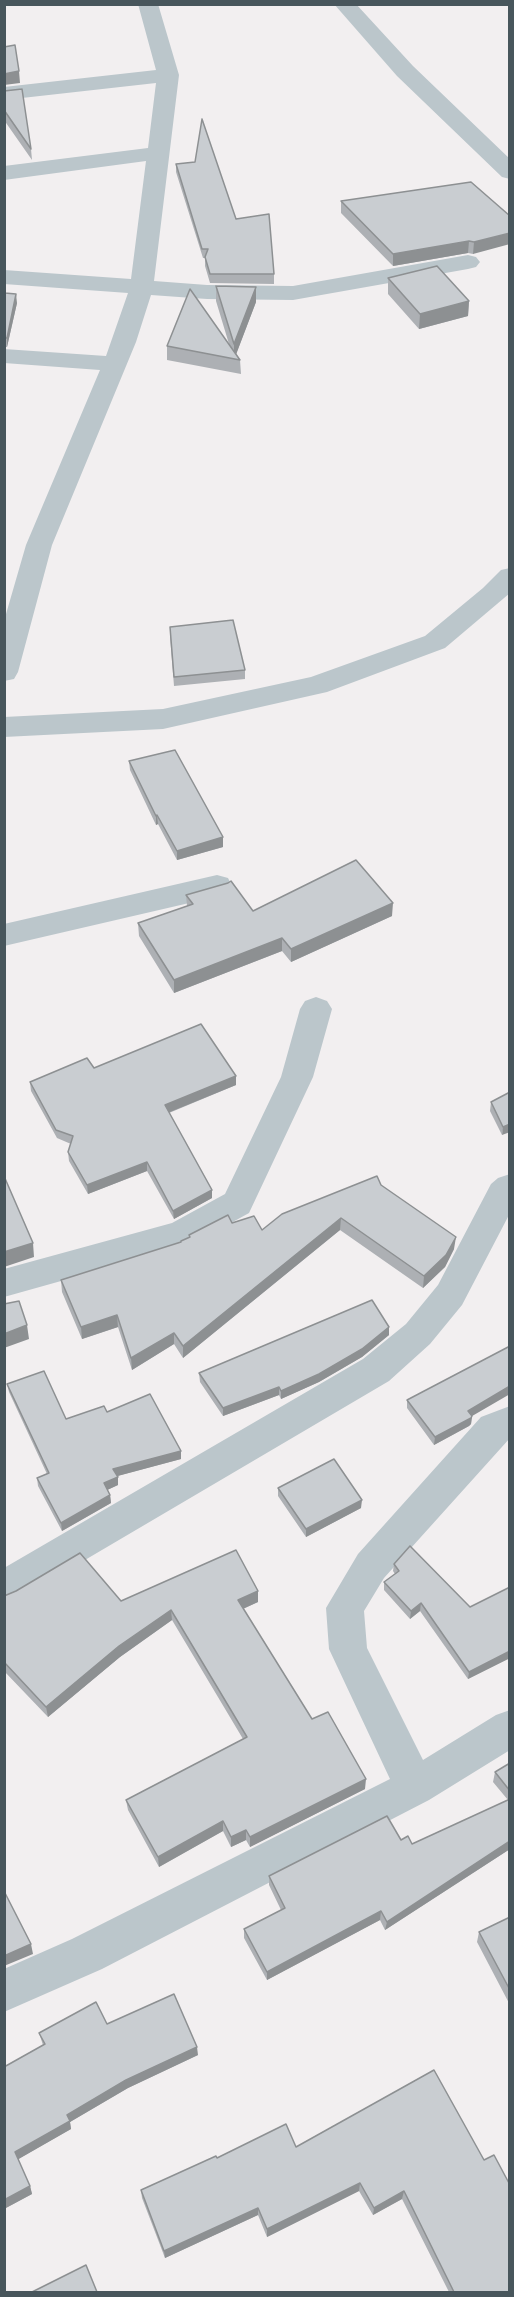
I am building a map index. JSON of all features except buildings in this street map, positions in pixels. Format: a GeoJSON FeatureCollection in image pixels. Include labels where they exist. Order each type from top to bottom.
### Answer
{"type":"FeatureCollection","features":[{"type":"Feature","properties":{"kind":"street"},"geometry":{"type":"LineString","coordinates":[[4,672],[39,545],[115,364],[142,287],[168,75],[148,4]]}},
{"type":"Feature","properties":{"kind":"street"},"geometry":{"type":"LineString","coordinates":[[344,4],[405,71],[510,172]]}},
{"type":"Feature","properties":{"kind":"street"},"geometry":{"type":"LineString","coordinates":[[4,94],[168,75]]}},
{"type":"Feature","properties":{"kind":"street"},"geometry":{"type":"LineString","coordinates":[[4,173],[158,153]]}},
{"type":"Feature","properties":{"kind":"street"},"geometry":{"type":"LineString","coordinates":[[4,277],[207,292],[293,293],[468,262]]}},
{"type":"Feature","properties":{"kind":"street"},"geometry":{"type":"LineString","coordinates":[[4,356],[115,364]]}},
{"type":"Feature","properties":{"kind":"street"},"geometry":{"type":"LineString","coordinates":[[4,727],[163,719],[317,685],[435,642],[493,594],[510,576]]}},
{"type":"Feature","properties":{"kind":"street"},"geometry":{"type":"LineString","coordinates":[[4,935],[218,886]]}},
{"type":"Feature","properties":{"kind":"street"},"geometry":{"type":"LineString","coordinates":[[4,1283],[181,1234],[237,1203],[297,1077],[316,1009]]}},
{"type":"Feature","properties":{"kind":"street"},"geometry":{"type":"LineString","coordinates":[[4,1588],[376,1370],[418,1334],[450,1295],[503,1193],[510,1187]]}},
{"type":"Feature","properties":{"kind":"street"},"geometry":{"type":"LineString","coordinates":[[415,1787],[348,1649],[345,1608],[371,1566],[494,1428],[510,1421]]}},
{"type":"Feature","properties":{"kind":"street"},"geometry":{"type":"LineString","coordinates":[[4,1991],[87,1954],[415,1787],[510,1728]]}}]}
